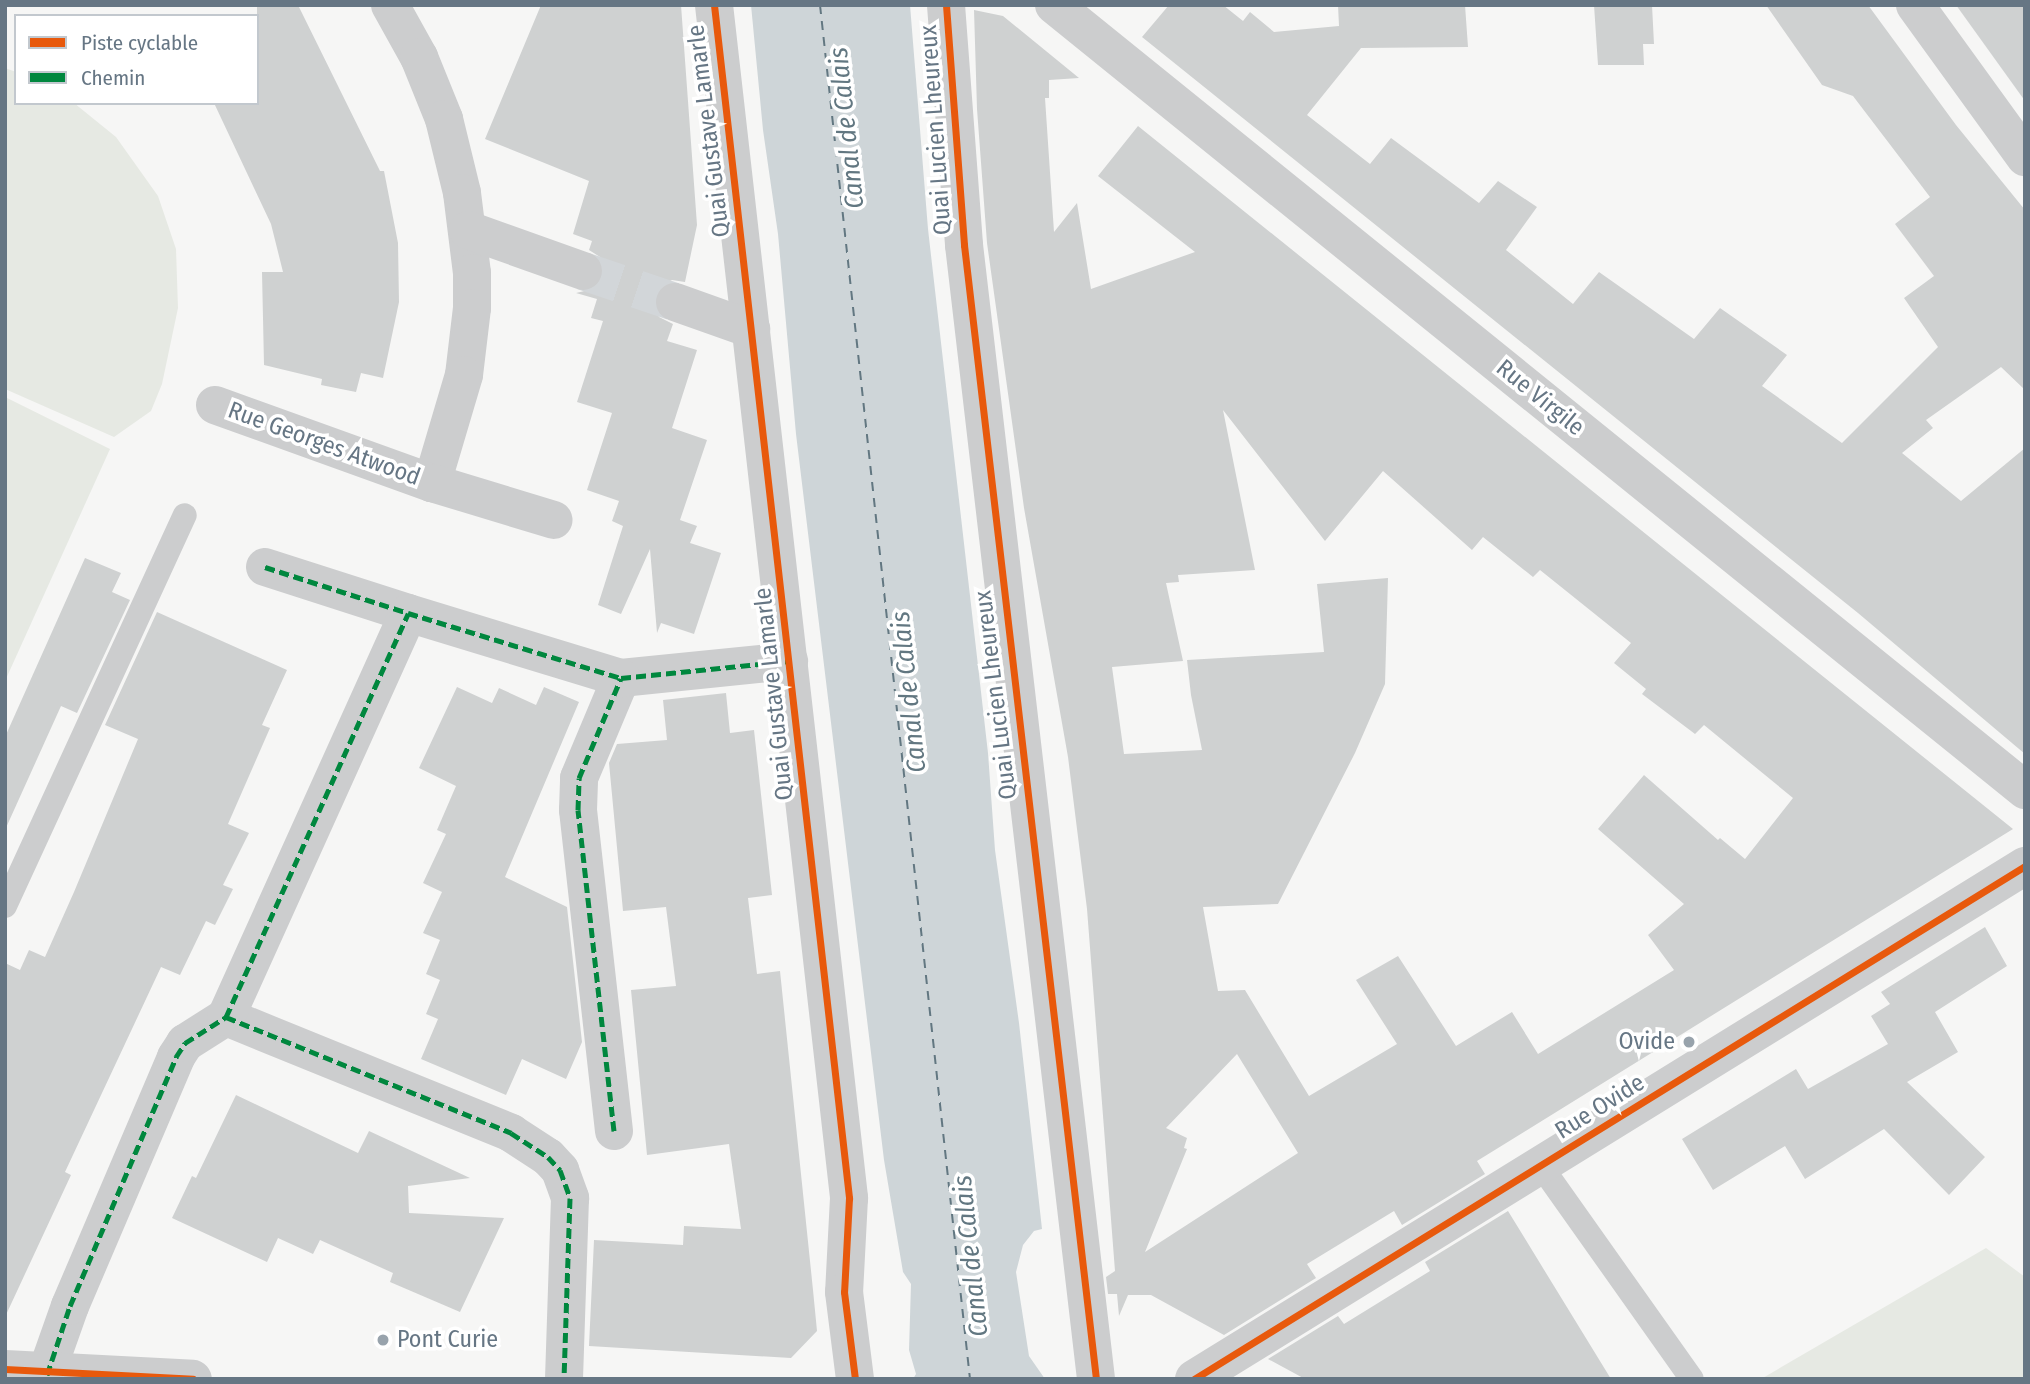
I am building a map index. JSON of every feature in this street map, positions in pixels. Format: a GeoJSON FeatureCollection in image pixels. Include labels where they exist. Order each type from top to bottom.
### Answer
{"type":"FeatureCollection","features":[{"type":"Feature","properties":{"kind":"street","name":"Rue Georges Atwood"},"geometry":{"type":"LineString","coordinates":[[390,5],[419,57],[444,119],[463,193],[472,273],[469,343],[457,402],[432,483]]}},
{"type":"Feature","properties":{"kind":"street","name":"Quai Gustave Lamarle"},"geometry":{"type":"LineString","coordinates":[[714,5],[849,1198],[844,1292],[855,1379]]}},
{"type":"Feature","properties":{"kind":"street","name":"Quai Lucien Lheureux"},"geometry":{"type":"LineString","coordinates":[[946,5],[969,285],[1096,1379]]}},
{"type":"Feature","properties":{"kind":"street","name":"Rue Virgile"},"geometry":{"type":"LineString","coordinates":[[1055,5],[2025,790]]}},
{"type":"Feature","properties":{"kind":"street"},"geometry":{"type":"LineString","coordinates":[[1915,5],[2025,157]]}},
{"type":"Feature","properties":{"kind":"street"},"geometry":{"type":"LineString","coordinates":[[468,230],[583,271]]}},
{"type":"Feature","properties":{"kind":"street"},"geometry":{"type":"LineString","coordinates":[[675,302],[751,329]]}},
{"type":"Feature","properties":{"kind":"street","name":"Rue Georges Atwood"},"geometry":{"type":"LineString","coordinates":[[215,405],[432,483],[554,520]]}},
{"type":"Feature","properties":{"kind":"street"},"geometry":{"type":"LineString","coordinates":[[265,567],[621,678],[789,661]]}},
{"type":"Feature","properties":{"kind":"street"},"geometry":{"type":"LineString","coordinates":[[47,1375],[75,1294],[176,1057],[185,1043],[226,1017],[408,613]]}},
{"type":"Feature","properties":{"kind":"street"},"geometry":{"type":"LineString","coordinates":[[614,1131],[577,793],[579,778],[621,678]]}},
{"type":"Feature","properties":{"kind":"street","name":"Rue Ovide"},"geometry":{"type":"LineString","coordinates":[[1195,1379],[2025,866]]}},
{"type":"Feature","properties":{"kind":"street"},"geometry":{"type":"LineString","coordinates":[[226,1017],[511,1133],[548,1157],[560,1170],[570,1198],[564,1379]]}},
{"type":"Feature","properties":{"kind":"street"},"geometry":{"type":"LineString","coordinates":[[5,1369],[47,1375],[192,1379]]}},
{"type":"Feature","properties":{"kind":"lane"},"geometry":{"type":"LineString","coordinates":[[5,906],[185,515]]}},
{"type":"Feature","properties":{"kind":"lane"},"geometry":{"type":"LineString","coordinates":[[1541,1166],[1692,1379]]}},
{"type":"Feature","properties":{"kind":"shaded area"},"geometry":{"type":"Polygon","coordinates":[[[5,68],[14,71],[14,105],[76,105],[116,137],[158,196],[176,249],[178,308],[162,384],[151,411],[114,437],[5,389],[5,68]]]}},
{"type":"Feature","properties":{"kind":"shaded area"},"geometry":{"type":"Polygon","coordinates":[[[5,397],[110,449],[5,681],[5,397]]]}},
{"type":"Feature","properties":{"kind":"shaded area"},"geometry":{"type":"Polygon","coordinates":[[[1986,1248],[2025,1277],[2025,1379],[1761,1379],[1986,1248]]]}},
{"type":"Feature","properties":{"kind":"water","name":"Canal de Calais"},"geometry":{"type":"Polygon","coordinates":[[[751,5],[910,5],[928,229],[988,753],[995,850],[1019,1023],[1042,1229],[1034,1231],[1023,1245],[1016,1272],[1029,1356],[1045,1379],[913,1379],[916,1374],[909,1350],[911,1284],[903,1272],[884,1160],[796,434],[778,234],[763,130],[751,5]]]}},
{"type":"Feature","properties":{"kind":"building"},"geometry":{"type":"Polygon","coordinates":[[[257,5],[298,5],[380,171],[384,171],[398,243],[399,302],[383,378],[361,373],[356,392],[321,385],[322,379],[264,365],[262,272],[283,272],[271,224],[215,105],[259,105],[257,5]]]}},
{"type":"Feature","properties":{"kind":"building"},"geometry":{"type":"Polygon","coordinates":[[[541,5],[681,5],[697,225],[685,282],[672,280],[661,285],[655,294],[653,305],[659,317],[673,324],[667,341],[697,350],[672,428],[707,440],[680,520],[697,526],[690,543],[721,553],[694,634],[661,623],[657,633],[650,549],[621,614],[598,605],[623,526],[612,521],[619,501],[587,490],[612,413],[577,402],[603,321],[591,318],[597,299],[576,293],[597,288],[604,278],[604,266],[600,257],[589,250],[592,241],[573,234],[589,181],[485,139],[541,5]]]}},
{"type":"Feature","properties":{"kind":"building"},"geometry":{"type":"Polygon","coordinates":[[[1169,5],[1223,5],[1243,21],[1250,12],[1274,32],[1339,26],[1338,5],[1465,5],[1468,47],[1361,48],[1307,115],[1370,164],[1391,138],[1479,203],[1498,181],[1537,207],[1506,250],[1573,304],[1599,272],[1694,339],[1720,308],[1787,355],[1762,386],[1842,443],[1938,347],[1904,298],[1934,276],[1895,224],[1930,197],[1853,96],[1822,85],[1766,5],[1868,5],[1956,125],[2025,210],[2025,390],[2001,367],[1926,420],[1933,428],[1902,453],[1961,501],[2025,448],[2025,754],[1858,613],[1142,37],[1169,5]]]}},
{"type":"Feature","properties":{"kind":"building"},"geometry":{"type":"Polygon","coordinates":[[[1594,5],[1652,5],[1654,44],[1643,44],[1644,65],[1598,65],[1594,5]]]}},
{"type":"Feature","properties":{"kind":"building"},"geometry":{"type":"Polygon","coordinates":[[[1956,5],[2025,5],[2025,101],[1956,5]]]}},
{"type":"Feature","properties":{"kind":"building"},"geometry":{"type":"Polygon","coordinates":[[[974,10],[1003,16],[1079,78],[1049,80],[1049,98],[1045,98],[1054,232],[1077,203],[1091,289],[1195,252],[1098,176],[1138,126],[2013,829],[1477,1161],[1485,1174],[1402,1225],[1394,1211],[1307,1264],[1316,1278],[1224,1335],[1151,1295],[1128,1295],[1119,1316],[1117,1294],[1108,1294],[1106,1277],[1115,1271],[1087,909],[1068,757],[1024,508],[987,243],[977,109],[974,10]],[[1223,410],[1255,570],[1178,575],[1179,582],[1166,583],[1183,661],[1112,667],[1124,754],[1202,750],[1187,660],[1324,652],[1317,584],[1388,578],[1385,684],[1355,753],[1278,904],[1203,907],[1218,991],[1245,990],[1309,1096],[1397,1044],[1356,980],[1398,956],[1456,1046],[1512,1012],[1538,1054],[1674,970],[1648,935],[1684,904],[1598,829],[1644,775],[1718,840],[1720,838],[1745,859],[1793,798],[1704,725],[1695,734],[1642,694],[1646,689],[1614,663],[1631,643],[1540,570],[1533,577],[1483,537],[1472,550],[1383,471],[1325,541],[1223,410]],[[1237,1054],[1166,1128],[1187,1138],[1184,1148],[1187,1149],[1145,1252],[1298,1153],[1237,1054]]]}},
{"type":"Feature","properties":{"kind":"building"},"geometry":{"type":"Polygon","coordinates":[[[85,558],[121,573],[112,592],[130,600],[77,713],[61,706],[5,830],[5,737],[85,558]]]}},
{"type":"Feature","properties":{"kind":"building"},"geometry":{"type":"Polygon","coordinates":[[[157,612],[287,670],[262,725],[270,728],[228,824],[249,833],[223,885],[233,889],[215,925],[206,921],[180,975],[161,967],[65,1172],[71,1175],[5,1317],[5,963],[20,970],[29,950],[45,957],[74,892],[138,739],[105,725],[157,612]]]}},
{"type":"Feature","properties":{"kind":"building"},"geometry":{"type":"Polygon","coordinates":[[[457,687],[492,703],[499,688],[536,705],[544,687],[579,702],[505,877],[567,907],[582,1042],[566,1079],[522,1059],[506,1095],[421,1059],[438,1019],[426,1014],[440,980],[426,974],[440,940],[423,933],[442,892],[423,883],[446,834],[437,830],[456,786],[419,768],[457,687]]]}},
{"type":"Feature","properties":{"kind":"building"},"geometry":{"type":"Polygon","coordinates":[[[726,693],[730,733],[754,730],[772,895],[748,898],[757,974],[780,971],[813,1290],[817,1331],[791,1358],[589,1346],[594,1240],[683,1245],[684,1226],[741,1229],[729,1144],[647,1155],[631,990],[676,986],[666,907],[623,911],[609,763],[617,744],[667,740],[663,700],[726,693]]]}},
{"type":"Feature","properties":{"kind":"building"},"geometry":{"type":"Polygon","coordinates":[[[1985,927],[2007,966],[1935,1012],[1958,1052],[1907,1082],[1985,1157],[1949,1195],[1884,1129],[1805,1179],[1785,1146],[1713,1190],[1682,1139],[1796,1069],[1808,1089],[1888,1044],[1871,1016],[1890,1004],[1881,992],[1985,927]]]}},
{"type":"Feature","properties":{"kind":"building"},"geometry":{"type":"Polygon","coordinates":[[[236,1095],[358,1153],[369,1131],[470,1178],[408,1186],[409,1213],[504,1218],[460,1312],[390,1282],[393,1273],[320,1240],[313,1254],[278,1238],[267,1262],[172,1218],[192,1176],[196,1178],[236,1095]]]}},
{"type":"Feature","properties":{"kind":"building"},"geometry":{"type":"Polygon","coordinates":[[[1508,1211],[1611,1379],[1305,1379],[1268,1359],[1338,1316],[1344,1324],[1430,1271],[1425,1262],[1508,1211]]]}},
{"type":"Feature","properties":{"kind":"ferry route"},"geometry":{"type":"LineString","coordinates":[[820,5],[970,1379]]}},
{"type":"Feature","properties":{"kind":"tunnel"},"geometry":{"type":"LineString","coordinates":[[583,271],[675,302]]}},
{"type":"Feature","properties":{"kind":"marked path"},"geometry":{"type":"LineString","coordinates":[[265,567],[408,613]]}},
{"type":"Feature","properties":{"kind":"marked path"},"geometry":{"type":"LineString","coordinates":[[47,1375],[70,1306],[176,1057],[185,1043],[226,1017],[408,613],[621,678]]}},
{"type":"Feature","properties":{"kind":"marked path"},"geometry":{"type":"LineString","coordinates":[[614,1131],[578,810],[579,778],[621,678],[789,661]]}},
{"type":"Feature","properties":{"kind":"marked path"},"geometry":{"type":"LineString","coordinates":[[226,1017],[511,1133],[548,1157],[560,1170],[570,1198],[564,1379]]}},
{"type":"Feature","properties":{"kind":"cycle path"},"geometry":{"type":"LineString","coordinates":[[714,5],[849,1198],[844,1292],[855,1379]]}},
{"type":"Feature","properties":{"kind":"cycle path"},"geometry":{"type":"LineString","coordinates":[[946,5],[964,245],[1096,1379]]}},
{"type":"Feature","properties":{"kind":"cycle path"},"geometry":{"type":"LineString","coordinates":[[1194,1379],[2025,866]]}},
{"type":"Feature","properties":{"kind":"cycle path"},"geometry":{"type":"LineString","coordinates":[[5,1369],[193,1379]]}},
{"type":"Feature","properties":{"kind":"place","name":"Ovide"},"geometry":{"type":"Point","coordinates":[1689,1042]}},
{"type":"Feature","properties":{"kind":"place","name":"Pont Curie"},"geometry":{"type":"Point","coordinates":[383,1340]}}]}
